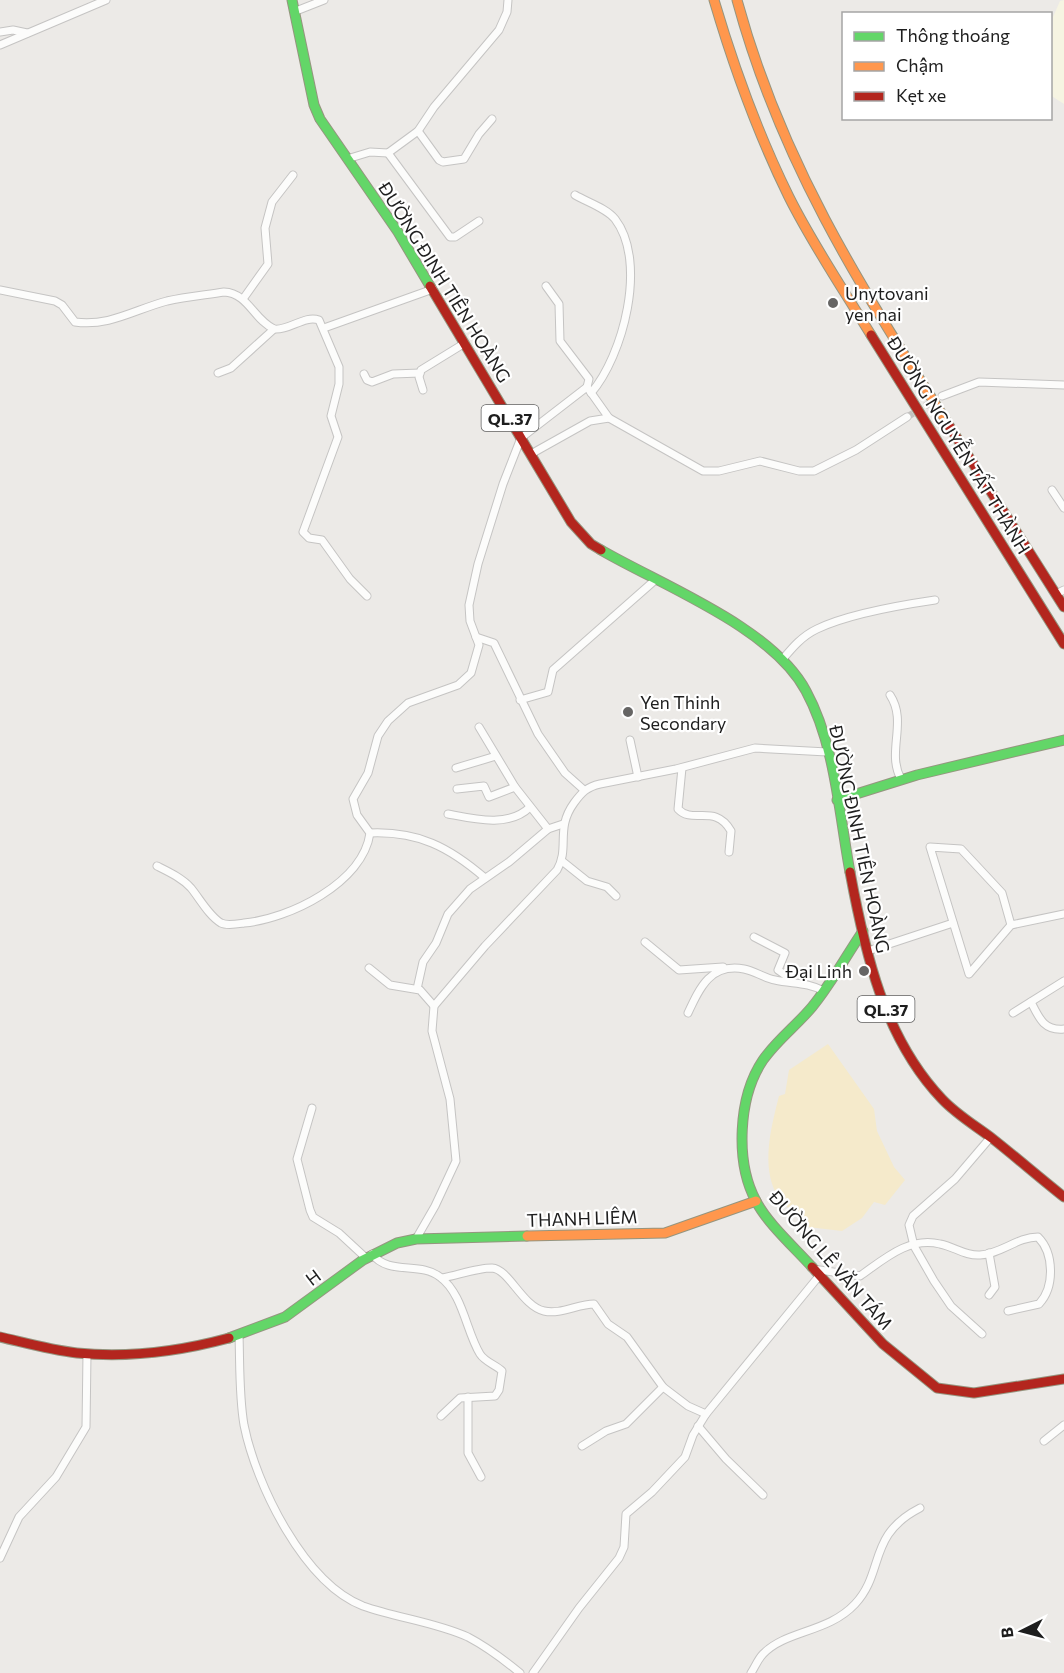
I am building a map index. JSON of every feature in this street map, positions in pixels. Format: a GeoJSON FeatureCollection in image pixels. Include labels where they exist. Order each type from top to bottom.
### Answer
{"type":"FeatureCollection","features":[{"type":"Feature","properties":{"kind":"main road","name":"ĐƯỜNG ĐINH TIÊN HOÀNG"},"geometry":{"type":"LineString","coordinates":[[292,0],[314,105],[322,123],[398,232],[580,533],[591,544],[747,633],[782,660],[796,676],[806,693],[827,752],[863,930],[884,1004],[914,1066],[960,1117],[1064,1197]]}},
{"type":"Feature","properties":{"kind":"main road","name":"ĐƯỜNG NGUYỄN TẤT THÀNH"},"geometry":{"type":"LineString","coordinates":[[714,0],[754,117],[808,235],[1064,644]]}},
{"type":"Feature","properties":{"kind":"main road","name":"ĐƯỜNG NGUYỄN TẤT THÀNH"},"geometry":{"type":"LineString","coordinates":[[737,0],[748,46],[783,140],[820,216],[855,277],[979,473],[1060,592],[1064,607]]}},
{"type":"Feature","properties":{"kind":"main road"},"geometry":{"type":"LineString","coordinates":[[840,286],[855,277]]}},
{"type":"Feature","properties":{"kind":"main road"},"geometry":{"type":"LineString","coordinates":[[963,485],[979,473]]}},
{"type":"Feature","properties":{"kind":"main road"},"geometry":{"type":"LineString","coordinates":[[837,800],[901,779],[1064,740]]}},
{"type":"Feature","properties":{"kind":"main road","name":"ĐƯỜNG LÊ VĂN TÁM"},"geometry":{"type":"LineString","coordinates":[[863,930],[824,991],[762,1062],[750,1091],[743,1132],[745,1167],[756,1201],[816,1272],[883,1344],[937,1388],[974,1393],[1064,1379]]}},
{"type":"Feature","properties":{"kind":"main road","name":"THANH LIÊM"},"geometry":{"type":"LineString","coordinates":[[404,1240],[665,1233],[756,1201]]}},
{"type":"Feature","properties":{"kind":"main road","name":"H"},"geometry":{"type":"LineString","coordinates":[[0,1337],[87,1354],[159,1352],[239,1335],[285,1317],[384,1246],[404,1240]]}},
{"type":"Feature","properties":{"kind":"street"},"geometry":{"type":"LineString","coordinates":[[0,45],[106,0]]}},
{"type":"Feature","properties":{"kind":"street"},"geometry":{"type":"LineString","coordinates":[[296,11],[324,0]]}},
{"type":"Feature","properties":{"kind":"street"},"geometry":{"type":"LineString","coordinates":[[347,159],[370,152],[388,153],[418,131],[434,107],[499,30],[507,12],[508,0]]}},
{"type":"Feature","properties":{"kind":"street"},"geometry":{"type":"LineString","coordinates":[[0,32],[13,30],[27,33]]}},
{"type":"Feature","properties":{"kind":"street"},"geometry":{"type":"LineString","coordinates":[[418,131],[439,160],[443,162],[464,159],[479,134],[492,119]]}},
{"type":"Feature","properties":{"kind":"street"},"geometry":{"type":"LineString","coordinates":[[388,153],[450,237],[455,237],[479,221]]}},
{"type":"Feature","properties":{"kind":"street"},"geometry":{"type":"LineString","coordinates":[[243,299],[268,264],[265,228],[272,202],[293,175]]}},
{"type":"Feature","properties":{"kind":"street"},"geometry":{"type":"LineString","coordinates":[[370,833],[357,815],[353,799],[368,773],[378,736],[388,721],[408,703],[440,693],[466,679],[471,673],[478,652],[469,613],[478,564],[503,484],[521,438],[601,382],[619,345],[625,324],[629,267],[627,251],[617,221],[575,195]]}},
{"type":"Feature","properties":{"kind":"street"},"geometry":{"type":"LineString","coordinates":[[546,286],[559,304],[560,341],[589,379],[589,390],[609,418],[696,468],[713,472],[760,461],[799,471],[813,471],[849,454],[907,417]]}},
{"type":"Feature","properties":{"kind":"street"},"geometry":{"type":"LineString","coordinates":[[324,328],[433,289]]}},
{"type":"Feature","properties":{"kind":"street"},"geometry":{"type":"LineString","coordinates":[[0,290],[56,301],[75,322],[85,324],[117,319],[168,301],[224,292],[243,299],[262,321],[274,330]]}},
{"type":"Feature","properties":{"kind":"street"},"geometry":{"type":"LineString","coordinates":[[218,373],[231,368],[274,330],[311,318],[319,320],[340,374],[331,416],[338,437],[303,532],[309,538],[322,540],[350,579],[367,596]]}},
{"type":"Feature","properties":{"kind":"street"},"geometry":{"type":"LineString","coordinates":[[364,374],[367,380],[372,382],[393,374],[420,373],[444,354],[465,343]]}},
{"type":"Feature","properties":{"kind":"street"},"geometry":{"type":"LineString","coordinates":[[420,373],[423,390]]}},
{"type":"Feature","properties":{"kind":"street"},"geometry":{"type":"LineString","coordinates":[[942,396],[979,382],[1064,385]]}},
{"type":"Feature","properties":{"kind":"street"},"geometry":{"type":"LineString","coordinates":[[531,454],[590,421],[609,418]]}},
{"type":"Feature","properties":{"kind":"street"},"geometry":{"type":"LineString","coordinates":[[1052,490],[1064,508]]}},
{"type":"Feature","properties":{"kind":"street"},"geometry":{"type":"LineString","coordinates":[[520,700],[548,692],[554,670],[654,580]]}},
{"type":"Feature","properties":{"kind":"street"},"geometry":{"type":"LineString","coordinates":[[782,660],[803,638],[817,629],[899,605],[935,600]]}},
{"type":"Feature","properties":{"kind":"street"},"geometry":{"type":"LineString","coordinates":[[476,637],[494,643],[538,734],[565,773],[584,790]]}},
{"type":"Feature","properties":{"kind":"street"},"geometry":{"type":"LineString","coordinates":[[890,695],[899,715],[895,759],[901,779]]}},
{"type":"Feature","properties":{"kind":"street"},"geometry":{"type":"LineString","coordinates":[[479,728],[515,787],[548,829]]}},
{"type":"Feature","properties":{"kind":"street"},"geometry":{"type":"LineString","coordinates":[[630,740],[638,777]]}},
{"type":"Feature","properties":{"kind":"street"},"geometry":{"type":"LineString","coordinates":[[416,1239],[440,1197],[456,1161],[450,1099],[432,1031],[434,1005],[485,946],[557,870],[561,861],[563,824],[567,813],[584,790],[600,784],[682,768],[755,748],[827,752]]}},
{"type":"Feature","properties":{"kind":"street"},"geometry":{"type":"LineString","coordinates":[[456,768],[495,756]]}},
{"type":"Feature","properties":{"kind":"street"},"geometry":{"type":"LineString","coordinates":[[682,768],[678,809],[689,815],[710,814],[725,823],[731,831],[729,852]]}},
{"type":"Feature","properties":{"kind":"street"},"geometry":{"type":"LineString","coordinates":[[457,789],[484,786],[489,797],[515,787]]}},
{"type":"Feature","properties":{"kind":"street"},"geometry":{"type":"LineString","coordinates":[[448,814],[507,819],[517,818],[530,807]]}},
{"type":"Feature","properties":{"kind":"street"},"geometry":{"type":"LineString","coordinates":[[417,989],[423,962],[436,943],[448,914],[470,890],[548,829],[563,824]]}},
{"type":"Feature","properties":{"kind":"street"},"geometry":{"type":"LineString","coordinates":[[370,833],[399,832],[418,837],[448,851],[485,879]]}},
{"type":"Feature","properties":{"kind":"street"},"geometry":{"type":"LineString","coordinates":[[157,866],[182,880],[223,924],[267,921],[312,901],[337,883],[361,857],[370,833]]}},
{"type":"Feature","properties":{"kind":"street"},"geometry":{"type":"LineString","coordinates":[[1011,925],[1002,893],[961,849],[930,847],[969,974],[1011,925],[1064,914]]}},
{"type":"Feature","properties":{"kind":"street"},"geometry":{"type":"LineString","coordinates":[[561,861],[587,881],[607,887],[616,896]]}},
{"type":"Feature","properties":{"kind":"street"},"geometry":{"type":"LineString","coordinates":[[868,951],[953,923]]}},
{"type":"Feature","properties":{"kind":"street"},"geometry":{"type":"LineString","coordinates":[[754,937],[785,953],[778,970],[795,981],[824,991]]}},
{"type":"Feature","properties":{"kind":"street"},"geometry":{"type":"LineString","coordinates":[[645,942],[679,970],[743,969],[776,980],[795,981]]}},
{"type":"Feature","properties":{"kind":"street"},"geometry":{"type":"LineString","coordinates":[[369,968],[393,986],[417,989],[434,1005]]}},
{"type":"Feature","properties":{"kind":"street"},"geometry":{"type":"LineString","coordinates":[[688,1012],[705,980],[729,968]]}},
{"type":"Feature","properties":{"kind":"street"},"geometry":{"type":"LineString","coordinates":[[1013,1013],[1064,981]]}},
{"type":"Feature","properties":{"kind":"street"},"geometry":{"type":"LineString","coordinates":[[1031,1002],[1041,1022],[1050,1028],[1064,1029]]}},
{"type":"Feature","properties":{"kind":"street"},"geometry":{"type":"LineString","coordinates":[[312,1108],[297,1159],[310,1210],[314,1216],[369,1256],[387,1265],[429,1272],[442,1278],[466,1319],[480,1355],[499,1368],[503,1376],[495,1396],[457,1399],[441,1416]]}},
{"type":"Feature","properties":{"kind":"street"},"geometry":{"type":"LineString","coordinates":[[982,1334],[951,1306],[914,1246],[909,1232],[911,1219],[956,1179],[990,1138]]}},
{"type":"Feature","properties":{"kind":"street"},"geometry":{"type":"LineString","coordinates":[[533,1673],[579,1608],[619,1558],[624,1547],[626,1514],[652,1492],[685,1456],[706,1414],[816,1272],[860,1276],[889,1253],[914,1246],[940,1244],[962,1253],[989,1253],[1028,1238],[1038,1237],[1050,1255],[1045,1295],[1041,1302],[1008,1311]]}},
{"type":"Feature","properties":{"kind":"street"},"geometry":{"type":"LineString","coordinates":[[989,1253],[995,1287],[989,1295]]}},
{"type":"Feature","properties":{"kind":"street"},"geometry":{"type":"LineString","coordinates":[[442,1278],[491,1268],[500,1271],[526,1302],[542,1311],[553,1312],[594,1304],[608,1323],[627,1337],[663,1388],[688,1406],[706,1414]]}},
{"type":"Feature","properties":{"kind":"street"},"geometry":{"type":"LineString","coordinates":[[239,1335],[241,1406],[245,1429],[272,1503],[306,1560],[334,1589],[362,1605],[466,1636],[496,1653],[520,1673]]}},
{"type":"Feature","properties":{"kind":"street"},"geometry":{"type":"LineString","coordinates":[[0,1558],[19,1517],[56,1477],[86,1427],[87,1354]]}},
{"type":"Feature","properties":{"kind":"street"},"geometry":{"type":"LineString","coordinates":[[582,1446],[606,1431],[626,1424],[663,1388]]}},
{"type":"Feature","properties":{"kind":"street"},"geometry":{"type":"LineString","coordinates":[[468,1397],[469,1456],[481,1477]]}},
{"type":"Feature","properties":{"kind":"street"},"geometry":{"type":"LineString","coordinates":[[1044,1441],[1064,1425]]}},
{"type":"Feature","properties":{"kind":"street"},"geometry":{"type":"LineString","coordinates":[[698,1426],[726,1459],[763,1495]]}},
{"type":"Feature","properties":{"kind":"street"},"geometry":{"type":"LineString","coordinates":[[751,1673],[763,1654],[780,1641],[818,1629],[853,1607],[865,1588],[887,1534],[920,1508]]}},
{"type":"Feature","properties":{"kind":"shaded area"},"geometry":{"type":"Polygon","coordinates":[[[1064,0],[1064,104],[1052,96],[1053,17],[1060,1],[1064,0]]]}},
{"type":"Feature","properties":{"kind":"sand"},"geometry":{"type":"Polygon","coordinates":[[[828,1044],[874,1109],[877,1131],[894,1167],[905,1180],[885,1205],[874,1202],[862,1218],[842,1231],[808,1227],[784,1204],[776,1194],[770,1178],[768,1154],[779,1096],[785,1094],[789,1070],[828,1044]]]}},
{"type":"Feature","properties":{"kind":"tunnel"},"geometry":{"type":"LineString","coordinates":[[907,417],[935,400]]}},
{"type":"Feature","properties":{"kind":"traffic: fast"},"geometry":{"type":"LineString","coordinates":[[292,0],[314,105],[320,119],[398,232],[430,286]]}},
{"type":"Feature","properties":{"kind":"traffic: fast"},"geometry":{"type":"LineString","coordinates":[[601,550],[742,627],[790,668],[806,691],[824,733],[835,779],[850,872]]}},
{"type":"Feature","properties":{"kind":"traffic: fast"},"geometry":{"type":"LineString","coordinates":[[837,800],[917,775],[1064,740]]}},
{"type":"Feature","properties":{"kind":"traffic: fast"},"geometry":{"type":"LineString","coordinates":[[812,1267],[774,1227],[756,1201],[749,1185],[742,1149],[744,1111],[748,1092],[763,1060],[819,998],[863,931]]}},
{"type":"Feature","properties":{"kind":"traffic: fast"},"geometry":{"type":"LineString","coordinates":[[229,1338],[285,1317],[363,1260],[397,1243],[416,1239],[527,1236]]}},
{"type":"Feature","properties":{"kind":"traffic: slow"},"geometry":{"type":"LineString","coordinates":[[714,0],[747,100],[789,197],[828,267],[871,335]]}},
{"type":"Feature","properties":{"kind":"traffic: slow"},"geometry":{"type":"LineString","coordinates":[[737,0],[755,59],[776,115],[800,168],[854,271],[948,424]]}},
{"type":"Feature","properties":{"kind":"traffic: slow"},"geometry":{"type":"LineString","coordinates":[[527,1236],[665,1233],[756,1201]]}},
{"type":"Feature","properties":{"kind":"traffic: jam"},"geometry":{"type":"LineString","coordinates":[[430,286],[571,522],[591,544],[601,550]]}},
{"type":"Feature","properties":{"kind":"traffic: jam"},"geometry":{"type":"LineString","coordinates":[[871,335],[1064,644]]}},
{"type":"Feature","properties":{"kind":"traffic: jam"},"geometry":{"type":"LineString","coordinates":[[948,424],[1064,607]]}},
{"type":"Feature","properties":{"kind":"traffic: jam"},"geometry":{"type":"LineString","coordinates":[[850,872],[870,963],[880,993],[891,1022],[922,1075],[954,1110],[1064,1197]]}},
{"type":"Feature","properties":{"kind":"traffic: jam"},"geometry":{"type":"LineString","coordinates":[[812,1267],[883,1344],[937,1388],[974,1393],[1064,1379]]}},
{"type":"Feature","properties":{"kind":"traffic: jam"},"geometry":{"type":"LineString","coordinates":[[0,1337],[67,1352],[115,1355],[173,1350],[229,1338]]}},
{"type":"Feature","properties":{"kind":"place","name":"Unytovani yen nai"},"geometry":{"type":"Point","coordinates":[833,303]}},
{"type":"Feature","properties":{"kind":"place","name":"Yen Thinh Secondary"},"geometry":{"type":"Point","coordinates":[628,712]}},
{"type":"Feature","properties":{"kind":"place","name":"Đại Linh"},"geometry":{"type":"Point","coordinates":[864,971]}}]}
